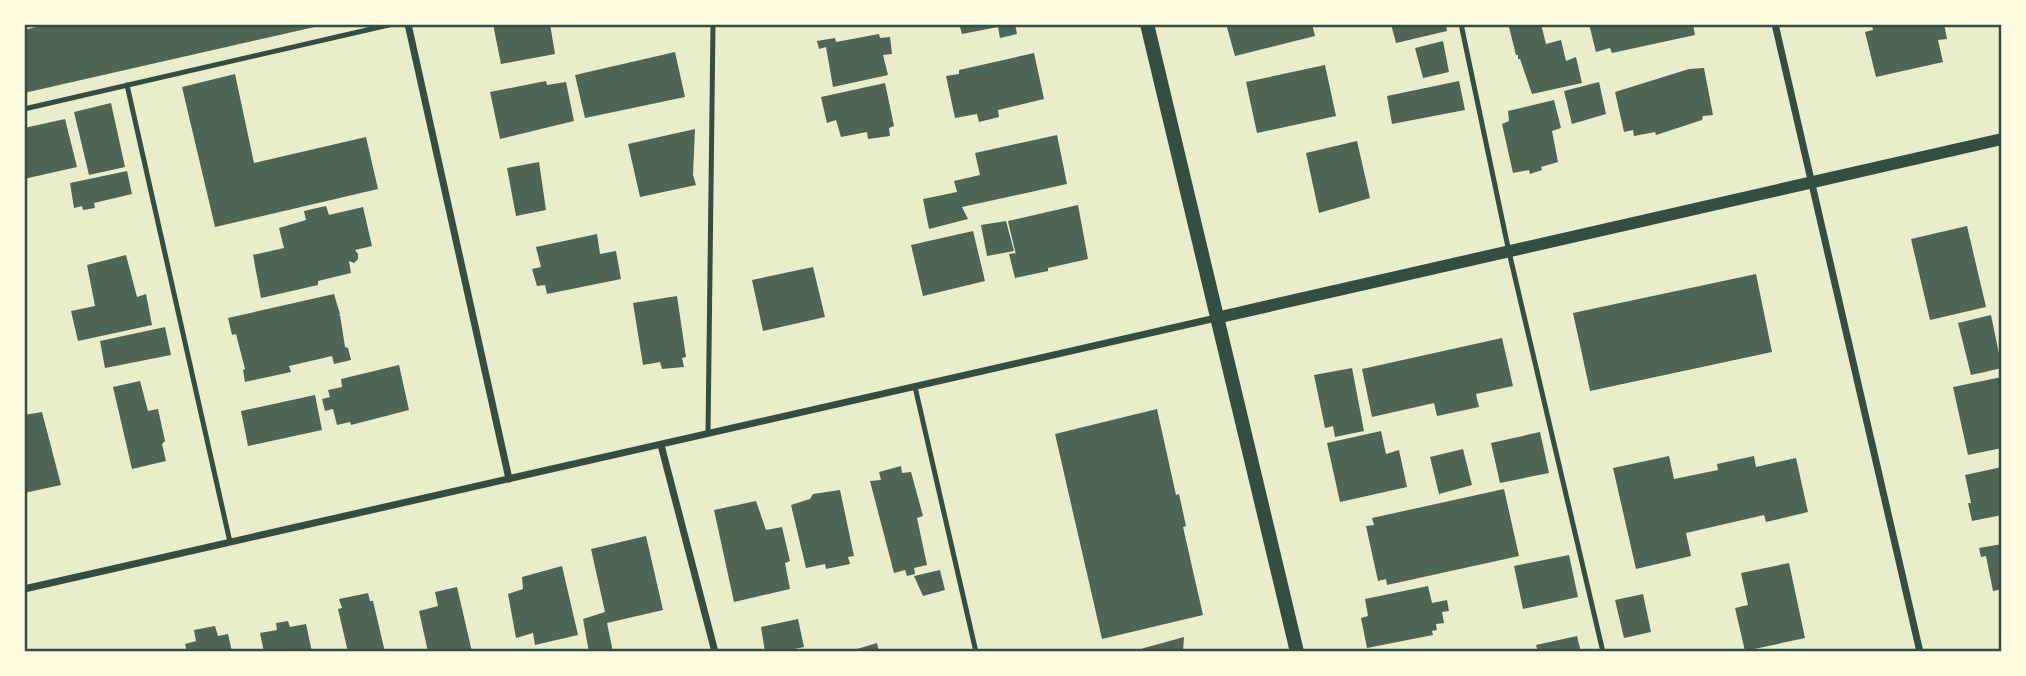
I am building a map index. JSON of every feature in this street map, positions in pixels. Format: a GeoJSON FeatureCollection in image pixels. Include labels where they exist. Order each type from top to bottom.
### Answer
{"type":"FeatureCollection","features":[{"type":"Feature","properties":{"kind":"main road"},"geometry":{"type":"LineString","coordinates":[[1147,24],[1297,652]]}},
{"type":"Feature","properties":{"kind":"street"},"geometry":{"type":"LineString","coordinates":[[408,24],[509,479]]}},
{"type":"Feature","properties":{"kind":"street"},"geometry":{"type":"LineString","coordinates":[[1775,24],[1920,652]]}},
{"type":"Feature","properties":{"kind":"street"},"geometry":{"type":"LineString","coordinates":[[24,589],[2001,139]]}},
{"type":"Feature","properties":{"kind":"street"},"geometry":{"type":"LineString","coordinates":[[661,445],[715,652]]}},
{"type":"Feature","properties":{"kind":"lane"},"geometry":{"type":"LineString","coordinates":[[24,109],[393,24]]}},
{"type":"Feature","properties":{"kind":"lane"},"geometry":{"type":"LineString","coordinates":[[708,434],[713,24]]}},
{"type":"Feature","properties":{"kind":"lane"},"geometry":{"type":"LineString","coordinates":[[1461,24],[1509,252],[1603,652]]}},
{"type":"Feature","properties":{"kind":"lane"},"geometry":{"type":"LineString","coordinates":[[127,85],[230,542]]}},
{"type":"Feature","properties":{"kind":"lane"},"geometry":{"type":"LineString","coordinates":[[915,387],[976,652]]}},
{"type":"Feature","properties":{"kind":"building"},"geometry":{"type":"Polygon","coordinates":[[[48,24],[319,26],[24,93],[24,30],[48,24]]]}},
{"type":"Feature","properties":{"kind":"building"},"geometry":{"type":"Polygon","coordinates":[[[493,24],[550,24],[555,54],[501,64],[493,24]]]}},
{"type":"Feature","properties":{"kind":"building"},"geometry":{"type":"Polygon","coordinates":[[[959,24],[1015,24],[1017,34],[1000,38],[998,27],[962,34],[959,24]]]}},
{"type":"Feature","properties":{"kind":"building"},"geometry":{"type":"Polygon","coordinates":[[[1226,24],[1312,24],[1315,36],[1235,56],[1226,24]]]}},
{"type":"Feature","properties":{"kind":"building"},"geometry":{"type":"Polygon","coordinates":[[[1391,24],[1446,24],[1447,31],[1396,43],[1391,24]]]}},
{"type":"Feature","properties":{"kind":"building"},"geometry":{"type":"Polygon","coordinates":[[[1541,24],[1546,44],[1561,40],[1566,61],[1576,57],[1582,83],[1532,94],[1520,59],[1516,55],[1509,27],[1541,24]]]}},
{"type":"Feature","properties":{"kind":"building"},"geometry":{"type":"Polygon","coordinates":[[[1589,24],[1693,24],[1695,35],[1612,53],[1610,48],[1596,52],[1589,24]]]}},
{"type":"Feature","properties":{"kind":"building"},"geometry":{"type":"Polygon","coordinates":[[[1872,24],[1944,24],[1947,39],[1938,40],[1943,62],[1876,77],[1865,32],[1873,30],[1872,24]]]}},
{"type":"Feature","properties":{"kind":"building"},"geometry":{"type":"Polygon","coordinates":[[[879,34],[880,38],[890,37],[892,54],[883,55],[888,75],[833,87],[826,47],[819,49],[817,41],[835,38],[836,42],[879,34]]]}},
{"type":"Feature","properties":{"kind":"building"},"geometry":{"type":"Polygon","coordinates":[[[1443,41],[1449,72],[1423,78],[1415,48],[1443,41]]]}},
{"type":"Feature","properties":{"kind":"building"},"geometry":{"type":"Polygon","coordinates":[[[675,52],[685,97],[585,118],[575,75],[675,52]]]}},
{"type":"Feature","properties":{"kind":"building"},"geometry":{"type":"Polygon","coordinates":[[[1034,53],[1044,99],[998,110],[999,117],[979,122],[977,114],[955,118],[946,76],[959,74],[959,70],[1034,53]]]}},
{"type":"Feature","properties":{"kind":"building"},"geometry":{"type":"Polygon","coordinates":[[[1325,65],[1336,116],[1257,133],[1246,82],[1325,65]]]}},
{"type":"Feature","properties":{"kind":"building"},"geometry":{"type":"Polygon","coordinates":[[[1704,68],[1713,115],[1703,116],[1702,120],[1656,135],[1655,132],[1634,136],[1633,130],[1624,132],[1615,92],[1689,69],[1704,68]]]}},
{"type":"Feature","properties":{"kind":"building"},"geometry":{"type":"Polygon","coordinates":[[[235,74],[254,163],[366,137],[378,189],[215,227],[182,87],[235,74]]]}},
{"type":"Feature","properties":{"kind":"building"},"geometry":{"type":"Polygon","coordinates":[[[546,81],[547,85],[566,82],[574,121],[500,139],[490,92],[546,81]]]}},
{"type":"Feature","properties":{"kind":"building"},"geometry":{"type":"Polygon","coordinates":[[[1459,81],[1465,110],[1392,124],[1387,96],[1459,81]]]}},
{"type":"Feature","properties":{"kind":"building"},"geometry":{"type":"Polygon","coordinates":[[[1599,82],[1606,114],[1572,124],[1564,91],[1599,82]]]}},
{"type":"Feature","properties":{"kind":"building"},"geometry":{"type":"Polygon","coordinates":[[[885,83],[894,126],[889,128],[890,136],[868,139],[867,132],[841,137],[836,120],[827,123],[821,97],[885,83]]]}},
{"type":"Feature","properties":{"kind":"building"},"geometry":{"type":"Polygon","coordinates":[[[1554,100],[1561,128],[1552,131],[1558,162],[1541,167],[1542,170],[1530,174],[1529,170],[1513,173],[1502,124],[1509,121],[1508,111],[1554,100]]]}},
{"type":"Feature","properties":{"kind":"building"},"geometry":{"type":"Polygon","coordinates":[[[111,103],[125,167],[89,175],[74,112],[111,103]]]}},
{"type":"Feature","properties":{"kind":"building"},"geometry":{"type":"Polygon","coordinates":[[[65,119],[77,167],[24,179],[24,128],[65,119]]]}},
{"type":"Feature","properties":{"kind":"building"},"geometry":{"type":"Polygon","coordinates":[[[695,129],[693,175],[696,185],[640,197],[628,144],[695,129]]]}},
{"type":"Feature","properties":{"kind":"building"},"geometry":{"type":"Polygon","coordinates":[[[1057,135],[1067,184],[962,207],[968,219],[929,229],[923,199],[957,192],[954,181],[980,175],[975,153],[1057,135]]]}},
{"type":"Feature","properties":{"kind":"building"},"geometry":{"type":"Polygon","coordinates":[[[1357,141],[1370,198],[1319,213],[1306,153],[1357,141]]]}},
{"type":"Feature","properties":{"kind":"building"},"geometry":{"type":"Polygon","coordinates":[[[539,162],[546,210],[516,216],[507,168],[539,162]]]}},
{"type":"Feature","properties":{"kind":"building"},"geometry":{"type":"Polygon","coordinates":[[[127,171],[132,194],[94,203],[95,208],[74,208],[70,183],[127,171]]]}},
{"type":"Feature","properties":{"kind":"building"},"geometry":{"type":"Polygon","coordinates":[[[1078,205],[1088,259],[1015,278],[1009,254],[1016,255],[1008,221],[1078,205]]]}},
{"type":"Feature","properties":{"kind":"building"},"geometry":{"type":"Polygon","coordinates":[[[326,206],[329,215],[363,207],[372,246],[355,250],[358,259],[354,263],[349,261],[351,273],[318,281],[318,285],[261,298],[253,255],[284,248],[279,228],[306,220],[304,211],[326,206]]]}},
{"type":"Feature","properties":{"kind":"building"},"geometry":{"type":"Polygon","coordinates":[[[1006,221],[1014,251],[987,256],[981,225],[1006,221]]]}},
{"type":"Feature","properties":{"kind":"building"},"geometry":{"type":"Polygon","coordinates":[[[1967,226],[1986,307],[1930,320],[1911,239],[1967,226]]]}},
{"type":"Feature","properties":{"kind":"building"},"geometry":{"type":"Polygon","coordinates":[[[973,231],[985,281],[923,296],[911,245],[973,231]]]}},
{"type":"Feature","properties":{"kind":"building"},"geometry":{"type":"Polygon","coordinates":[[[597,234],[600,254],[616,251],[621,279],[547,294],[545,285],[537,286],[532,269],[541,267],[536,247],[597,234]]]}},
{"type":"Feature","properties":{"kind":"building"},"geometry":{"type":"Polygon","coordinates":[[[126,255],[137,297],[146,294],[152,325],[78,341],[71,311],[95,306],[87,265],[126,255]]]}},
{"type":"Feature","properties":{"kind":"building"},"geometry":{"type":"Polygon","coordinates":[[[813,267],[825,317],[763,331],[752,280],[813,267]]]}},
{"type":"Feature","properties":{"kind":"building"},"geometry":{"type":"Polygon","coordinates":[[[1756,274],[1772,352],[1590,391],[1573,313],[1756,274]]]}},
{"type":"Feature","properties":{"kind":"building"},"geometry":{"type":"Polygon","coordinates":[[[334,294],[345,347],[348,348],[351,360],[334,364],[332,356],[289,366],[291,372],[245,382],[245,369],[236,334],[232,335],[228,318],[334,294]]]}},
{"type":"Feature","properties":{"kind":"building"},"geometry":{"type":"Polygon","coordinates":[[[677,296],[686,357],[682,358],[684,367],[662,369],[660,362],[643,365],[633,303],[677,296]]]}},
{"type":"Feature","properties":{"kind":"building"},"geometry":{"type":"Polygon","coordinates":[[[1991,315],[2002,368],[1971,375],[1958,323],[1991,315]]]}},
{"type":"Feature","properties":{"kind":"building"},"geometry":{"type":"Polygon","coordinates":[[[165,327],[171,355],[105,368],[100,341],[165,327]]]}},
{"type":"Feature","properties":{"kind":"building"},"geometry":{"type":"Polygon","coordinates":[[[1502,338],[1513,386],[1476,394],[1479,407],[1437,416],[1434,403],[1372,417],[1362,369],[1502,338]]]}},
{"type":"Feature","properties":{"kind":"building"},"geometry":{"type":"Polygon","coordinates":[[[399,365],[409,410],[351,425],[350,422],[337,425],[333,409],[325,411],[322,399],[330,397],[328,390],[342,387],[341,379],[399,365]]]}},
{"type":"Feature","properties":{"kind":"building"},"geometry":{"type":"Polygon","coordinates":[[[1352,368],[1364,431],[1335,437],[1333,426],[1325,428],[1314,375],[1352,368]]]}},
{"type":"Feature","properties":{"kind":"building"},"geometry":{"type":"Polygon","coordinates":[[[2002,377],[2002,448],[1968,455],[1953,387],[2002,377]]]}},
{"type":"Feature","properties":{"kind":"building"},"geometry":{"type":"Polygon","coordinates":[[[140,381],[148,411],[158,409],[166,461],[132,469],[113,387],[140,381]]]}},
{"type":"Feature","properties":{"kind":"building"},"geometry":{"type":"Polygon","coordinates":[[[315,395],[322,430],[248,446],[241,411],[315,395]]]}},
{"type":"Feature","properties":{"kind":"building"},"geometry":{"type":"Polygon","coordinates":[[[1157,409],[1176,495],[1179,494],[1186,526],[1183,527],[1203,615],[1102,639],[1055,434],[1157,409]]]}},
{"type":"Feature","properties":{"kind":"building"},"geometry":{"type":"Polygon","coordinates":[[[42,412],[61,485],[24,493],[24,415],[42,412]]]}},
{"type":"Feature","properties":{"kind":"building"},"geometry":{"type":"Polygon","coordinates":[[[1381,431],[1386,454],[1399,450],[1407,487],[1340,502],[1327,443],[1381,431]]]}},
{"type":"Feature","properties":{"kind":"building"},"geometry":{"type":"Polygon","coordinates":[[[1540,432],[1549,473],[1500,483],[1491,443],[1540,432]]]}},
{"type":"Feature","properties":{"kind":"building"},"geometry":{"type":"Polygon","coordinates":[[[1463,449],[1472,485],[1439,494],[1430,457],[1463,449]]]}},
{"type":"Feature","properties":{"kind":"building"},"geometry":{"type":"Polygon","coordinates":[[[1669,456],[1674,479],[1718,470],[1717,464],[1754,456],[1756,467],[1796,458],[1808,512],[1766,522],[1764,515],[1686,533],[1691,556],[1636,569],[1613,468],[1669,456]]]}},
{"type":"Feature","properties":{"kind":"building"},"geometry":{"type":"Polygon","coordinates":[[[901,466],[902,473],[911,472],[923,516],[917,518],[927,565],[914,568],[915,574],[907,576],[905,570],[894,573],[870,481],[881,480],[879,472],[901,466]]]}},
{"type":"Feature","properties":{"kind":"building"},"geometry":{"type":"Polygon","coordinates":[[[2002,467],[2002,515],[1972,521],[1965,475],[2002,467]]]}},
{"type":"Feature","properties":{"kind":"building"},"geometry":{"type":"Polygon","coordinates":[[[1504,489],[1519,556],[1387,585],[1386,579],[1378,581],[1366,526],[1374,525],[1372,518],[1504,489]]]}},
{"type":"Feature","properties":{"kind":"building"},"geometry":{"type":"Polygon","coordinates":[[[840,490],[854,556],[848,557],[850,564],[826,569],[825,564],[806,568],[791,505],[810,499],[813,494],[840,490]]]}},
{"type":"Feature","properties":{"kind":"building"},"geometry":{"type":"Polygon","coordinates":[[[756,501],[766,530],[782,527],[790,561],[785,563],[790,589],[734,602],[714,510],[756,501]]]}},
{"type":"Feature","properties":{"kind":"building"},"geometry":{"type":"Polygon","coordinates":[[[646,536],[663,610],[607,623],[613,652],[589,652],[583,619],[605,612],[591,549],[646,536]]]}},
{"type":"Feature","properties":{"kind":"building"},"geometry":{"type":"Polygon","coordinates":[[[2002,544],[2002,589],[1993,591],[1986,556],[1981,557],[1979,548],[2002,544]]]}},
{"type":"Feature","properties":{"kind":"building"},"geometry":{"type":"Polygon","coordinates":[[[1569,555],[1578,597],[1523,609],[1514,566],[1569,555]]]}},
{"type":"Feature","properties":{"kind":"building"},"geometry":{"type":"Polygon","coordinates":[[[1789,563],[1805,638],[1745,651],[1735,608],[1748,605],[1741,573],[1789,563]]]}},
{"type":"Feature","properties":{"kind":"building"},"geometry":{"type":"Polygon","coordinates":[[[562,566],[578,635],[535,645],[533,633],[516,638],[508,594],[523,589],[522,577],[562,566]]]}},
{"type":"Feature","properties":{"kind":"building"},"geometry":{"type":"Polygon","coordinates":[[[940,570],[945,590],[923,596],[914,576],[940,570]]]}},
{"type":"Feature","properties":{"kind":"building"},"geometry":{"type":"Polygon","coordinates":[[[1428,586],[1432,603],[1447,600],[1449,611],[1442,612],[1444,623],[1436,624],[1437,630],[1432,631],[1433,635],[1367,648],[1361,618],[1368,616],[1365,599],[1428,586]]]}},
{"type":"Feature","properties":{"kind":"building"},"geometry":{"type":"Polygon","coordinates":[[[457,587],[472,652],[428,652],[419,611],[438,606],[435,592],[457,587]]]}},
{"type":"Feature","properties":{"kind":"building"},"geometry":{"type":"Polygon","coordinates":[[[368,593],[370,601],[373,601],[385,652],[348,652],[338,609],[342,608],[339,599],[368,593]]]}},
{"type":"Feature","properties":{"kind":"building"},"geometry":{"type":"Polygon","coordinates":[[[1643,594],[1651,632],[1624,638],[1615,600],[1643,594]]]}},
{"type":"Feature","properties":{"kind":"building"},"geometry":{"type":"Polygon","coordinates":[[[798,619],[804,647],[765,652],[761,627],[798,619]]]}},
{"type":"Feature","properties":{"kind":"building"},"geometry":{"type":"Polygon","coordinates":[[[288,621],[290,627],[306,624],[312,652],[264,652],[260,633],[277,630],[276,623],[288,621]]]}},
{"type":"Feature","properties":{"kind":"building"},"geometry":{"type":"Polygon","coordinates":[[[215,626],[218,636],[228,634],[232,652],[187,652],[185,644],[196,641],[194,630],[215,626]]]}},
{"type":"Feature","properties":{"kind":"building"},"geometry":{"type":"Polygon","coordinates":[[[1577,636],[1581,652],[1538,652],[1536,645],[1577,636]]]}},
{"type":"Feature","properties":{"kind":"building"},"geometry":{"type":"Polygon","coordinates":[[[1184,637],[1183,652],[1134,652],[1144,648],[1184,637]]]}},
{"type":"Feature","properties":{"kind":"building"},"geometry":{"type":"Polygon","coordinates":[[[877,643],[879,652],[851,652],[857,649],[877,643]]]}}]}
